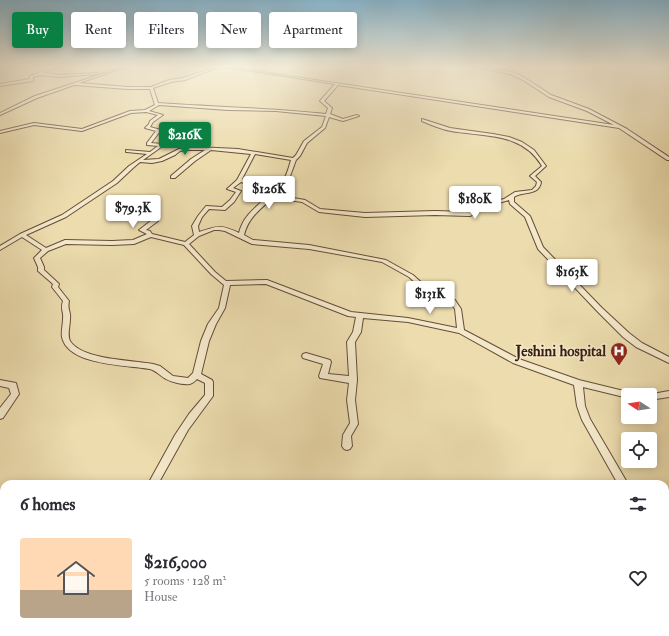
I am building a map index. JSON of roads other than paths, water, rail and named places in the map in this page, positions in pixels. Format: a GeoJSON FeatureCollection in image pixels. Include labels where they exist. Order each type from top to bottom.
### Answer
{"type":"FeatureCollection","features":[{"type":"Feature","properties":{"kind":"street"},"geometry":{"type":"LineString","coordinates":[[0,114],[40,96]]}},
{"type":"Feature","properties":{"kind":"street"},"geometry":{"type":"LineString","coordinates":[[155,96],[154,98],[157,104]]}},
{"type":"Feature","properties":{"kind":"street"},"geometry":{"type":"LineString","coordinates":[[241,236],[242,227],[251,214],[272,196],[288,179],[294,159],[298,156],[305,142],[324,127],[330,108],[322,101],[326,96]]}},
{"type":"Feature","properties":{"kind":"street"},"geometry":{"type":"LineString","coordinates":[[413,96],[619,127]]}},
{"type":"Feature","properties":{"kind":"street"},"geometry":{"type":"LineString","coordinates":[[549,96],[588,110],[619,127],[669,159]]}},
{"type":"Feature","properties":{"kind":"street"},"geometry":{"type":"LineString","coordinates":[[146,111],[157,104],[228,109],[276,110],[328,115],[343,120],[358,116]]}},
{"type":"Feature","properties":{"kind":"street"},"geometry":{"type":"LineString","coordinates":[[0,132],[34,124],[82,130],[131,112],[146,111],[161,115],[151,122],[147,128],[160,130],[148,144],[162,145],[131,167],[115,182],[64,216],[22,235],[0,248]]}},
{"type":"Feature","properties":{"kind":"street"},"geometry":{"type":"LineString","coordinates":[[240,180],[249,184],[249,188],[272,196],[303,202],[319,210],[365,216],[435,213],[470,214],[490,204],[510,198],[517,193],[533,191],[538,187],[539,182],[532,176],[544,166],[534,151],[512,139],[496,135],[448,128],[430,124],[423,120]]}},
{"type":"Feature","properties":{"kind":"street"},"geometry":{"type":"LineString","coordinates":[[140,161],[148,163],[157,161],[174,154],[179,150],[209,149],[244,151],[294,159]]}},
{"type":"Feature","properties":{"kind":"street"},"geometry":{"type":"LineString","coordinates":[[173,177],[209,149]]}},
{"type":"Feature","properties":{"kind":"street"},"geometry":{"type":"LineString","coordinates":[[127,151],[150,153]]}},
{"type":"Feature","properties":{"kind":"street"},"geometry":{"type":"LineString","coordinates":[[197,235],[194,226],[208,208],[223,209],[239,191],[229,189],[240,180],[254,153]]}},
{"type":"Feature","properties":{"kind":"street"},"geometry":{"type":"LineString","coordinates":[[510,198],[512,203],[527,216],[540,248],[600,310],[626,335],[639,344],[669,360]]}},
{"type":"Feature","properties":{"kind":"street"},"geometry":{"type":"LineString","coordinates":[[133,211],[156,220],[142,229],[150,234],[186,244],[227,285],[222,308],[212,324],[205,341],[197,375],[189,381],[169,378],[154,367],[92,357],[72,349],[66,341],[64,334],[67,319],[64,308],[66,301],[55,287],[56,284],[41,271],[37,258],[46,250],[65,242],[112,244],[134,242],[150,234]]}},
{"type":"Feature","properties":{"kind":"street"},"geometry":{"type":"LineString","coordinates":[[186,244],[197,235],[204,234],[215,228],[229,230],[252,242],[309,247],[384,261],[411,276],[430,293],[453,302],[458,309],[461,331]]}},
{"type":"Feature","properties":{"kind":"street"},"geometry":{"type":"LineString","coordinates":[[22,235],[46,250]]}},
{"type":"Feature","properties":{"kind":"street"},"geometry":{"type":"LineString","coordinates":[[224,283],[268,282],[350,314],[408,320],[461,331],[516,361],[578,383],[621,393]]}},
{"type":"Feature","properties":{"kind":"street"},"geometry":{"type":"LineString","coordinates":[[347,446],[347,435],[354,424],[351,400],[353,380],[351,342],[357,332],[360,315]]}},
{"type":"Feature","properties":{"kind":"street"},"geometry":{"type":"LineString","coordinates":[[306,356],[327,362],[323,376],[353,380]]}},
{"type":"Feature","properties":{"kind":"street"},"geometry":{"type":"LineString","coordinates":[[155,480],[180,434],[196,409],[209,396],[209,382],[197,375]]}},
{"type":"Feature","properties":{"kind":"street"},"geometry":{"type":"LineString","coordinates":[[0,383],[13,385],[15,394],[0,415]]}},
{"type":"Feature","properties":{"kind":"street"},"geometry":{"type":"LineString","coordinates":[[578,383],[581,406],[586,420],[621,480]]}},
{"type":"Feature","properties":{"kind":"street"},"geometry":{"type":"LineString","coordinates":[[657,396],[669,394]]}},
{"type":"Feature","properties":{"kind":"place","name":"Jeshini hospital"},"geometry":{"type":"Point","coordinates":[619,366]}}]}
